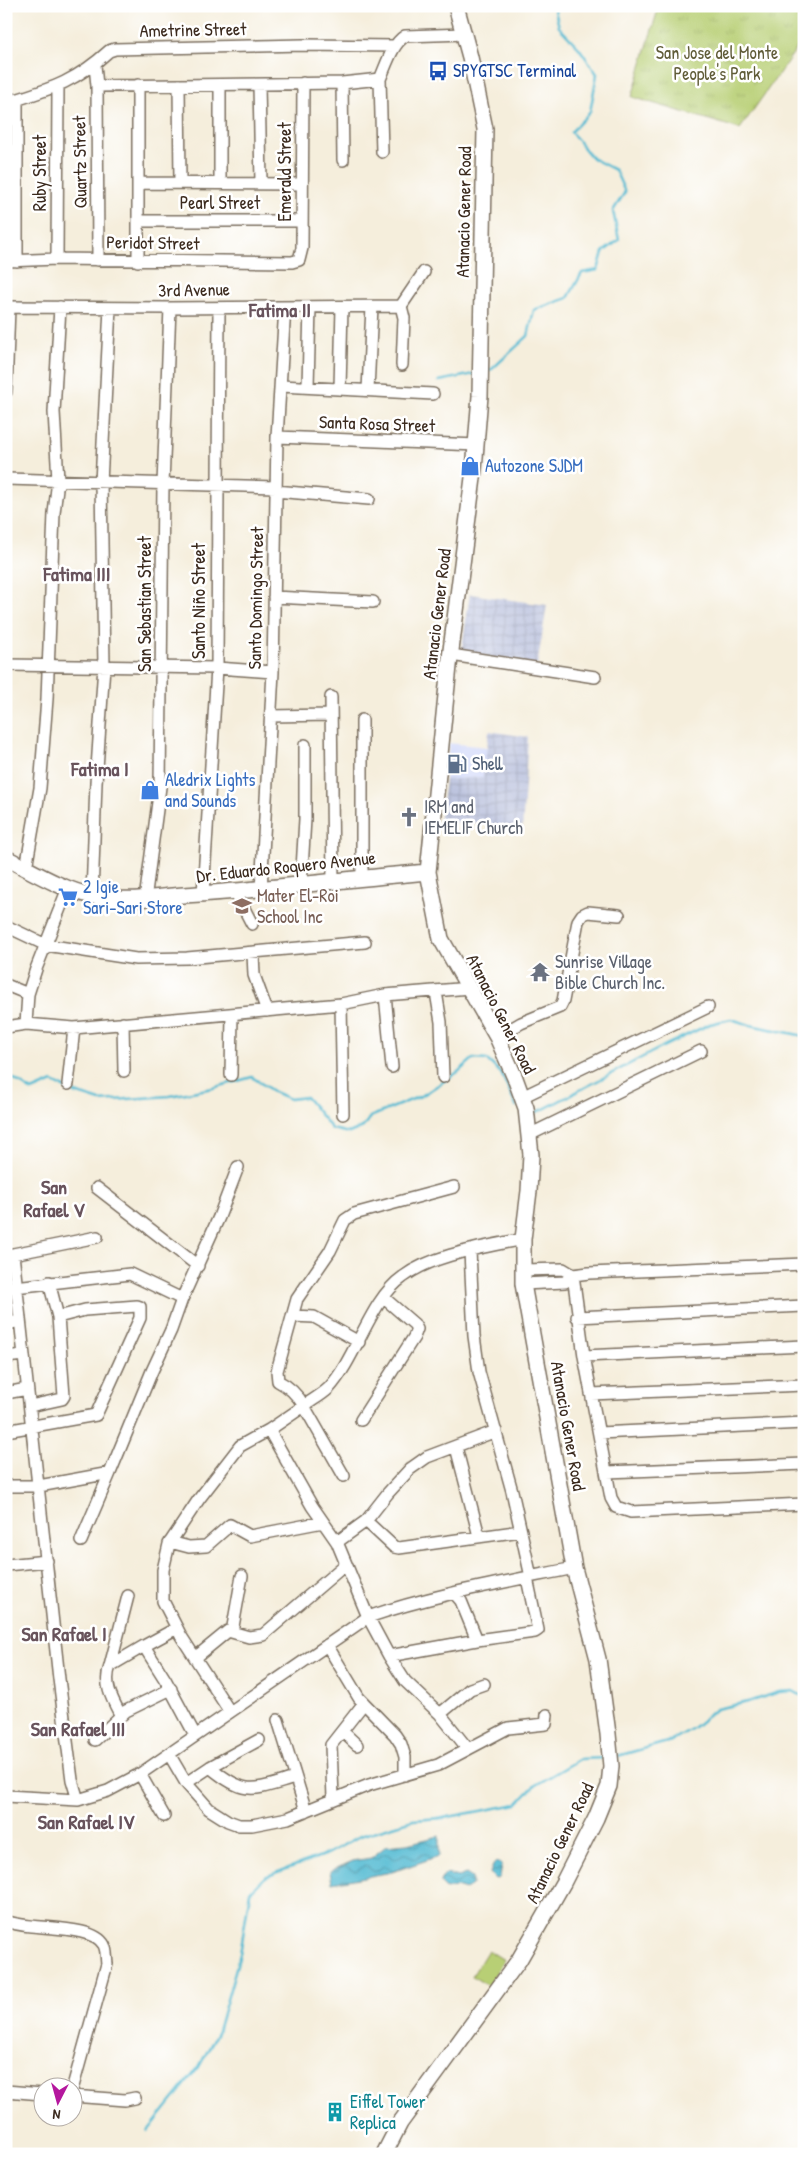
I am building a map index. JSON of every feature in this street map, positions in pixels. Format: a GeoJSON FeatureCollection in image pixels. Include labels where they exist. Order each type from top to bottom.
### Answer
{"type":"FeatureCollection","features":[{"type":"Feature","properties":{"kind":"main road","name":"Atanacio Gener Road"},"geometry":{"type":"LineString","coordinates":[[384,2154],[400,2123],[496,1992],[534,1935],[596,1818],[609,1786],[611,1766],[598,1659],[574,1568],[523,1277],[523,1239],[529,1191],[526,1115],[496,1037],[441,938],[428,872],[451,655],[477,445],[480,396],[485,129],[465,34],[456,6]]}},
{"type":"Feature","properties":{"kind":"main road","name":"Dr. Eduardo Roquero Avenue"},"geometry":{"type":"LineString","coordinates":[[6,858],[68,888],[92,896],[112,899],[145,900],[428,872]]}},
{"type":"Feature","properties":{"kind":"street"},"geometry":{"type":"LineString","coordinates":[[382,152],[380,80],[399,40],[405,36],[465,34]]}},
{"type":"Feature","properties":{"kind":"street","name":"Ametrine Street"},"geometry":{"type":"LineString","coordinates":[[12,101],[76,78],[115,49],[395,46]]}},
{"type":"Feature","properties":{"kind":"street","name":"Quartz Street"},"geometry":{"type":"LineString","coordinates":[[95,64],[97,86],[98,260]]}},
{"type":"Feature","properties":{"kind":"street"},"geometry":{"type":"LineString","coordinates":[[97,86],[259,85],[380,80]]}},
{"type":"Feature","properties":{"kind":"street","name":"Emerald Street"},"geometry":{"type":"LineString","coordinates":[[299,260],[302,248],[303,83]]}},
{"type":"Feature","properties":{"kind":"street"},"geometry":{"type":"LineString","coordinates":[[342,83],[343,160]]}},
{"type":"Feature","properties":{"kind":"street"},"geometry":{"type":"LineString","coordinates":[[220,84],[220,183]]}},
{"type":"Feature","properties":{"kind":"street"},"geometry":{"type":"LineString","coordinates":[[138,85],[138,261]]}},
{"type":"Feature","properties":{"kind":"street"},"geometry":{"type":"LineString","coordinates":[[179,85],[180,183]]}},
{"type":"Feature","properties":{"kind":"street"},"geometry":{"type":"LineString","coordinates":[[259,85],[261,182]]}},
{"type":"Feature","properties":{"kind":"street","name":"Ruby Street"},"geometry":{"type":"LineString","coordinates":[[57,259],[58,86]]}},
{"type":"Feature","properties":{"kind":"street"},"geometry":{"type":"LineString","coordinates":[[12,101],[12,261]]}},
{"type":"Feature","properties":{"kind":"street"},"geometry":{"type":"LineString","coordinates":[[138,183],[261,182],[302,184]]}},
{"type":"Feature","properties":{"kind":"street","name":"Pearl Street"},"geometry":{"type":"LineString","coordinates":[[138,221],[302,221]]}},
{"type":"Feature","properties":{"kind":"street","name":"Peridot Street"},"geometry":{"type":"LineString","coordinates":[[12,261],[57,259],[292,262],[299,260]]}},
{"type":"Feature","properties":{"kind":"street"},"geometry":{"type":"LineString","coordinates":[[402,365],[404,318],[401,306],[424,272]]}},
{"type":"Feature","properties":{"kind":"street","name":"3rd Avenue"},"geometry":{"type":"LineString","coordinates":[[8,307],[219,308],[401,306]]}},
{"type":"Feature","properties":{"kind":"street"},"geometry":{"type":"LineString","coordinates":[[6,392],[8,307]]}},
{"type":"Feature","properties":{"kind":"street"},"geometry":{"type":"LineString","coordinates":[[26,868],[40,788],[49,664],[54,513],[58,480],[54,412],[60,307]]}},
{"type":"Feature","properties":{"kind":"street","name":"Santo Domingo Street"},"geometry":{"type":"LineString","coordinates":[[261,890],[273,672],[276,437],[282,386],[285,307]]}},
{"type":"Feature","properties":{"kind":"street"},"geometry":{"type":"LineString","coordinates":[[308,386],[310,307]]}},
{"type":"Feature","properties":{"kind":"street"},"geometry":{"type":"LineString","coordinates":[[340,388],[342,307]]}},
{"type":"Feature","properties":{"kind":"street"},"geometry":{"type":"LineString","coordinates":[[368,390],[372,307]]}},
{"type":"Feature","properties":{"kind":"street"},"geometry":{"type":"LineString","coordinates":[[92,896],[96,783],[104,666],[101,482],[110,308]]}},
{"type":"Feature","properties":{"kind":"street","name":"San Sebastian Street"},"geometry":{"type":"LineString","coordinates":[[145,900],[160,787],[163,484],[170,308]]}},
{"type":"Feature","properties":{"kind":"street","name":"Santo Niño Street"},"geometry":{"type":"LineString","coordinates":[[203,894],[217,668],[219,308]]}},
{"type":"Feature","properties":{"kind":"street"},"geometry":{"type":"LineString","coordinates":[[282,386],[434,394]]}},
{"type":"Feature","properties":{"kind":"street","name":"Santa Rosa Street"},"geometry":{"type":"LineString","coordinates":[[276,437],[477,445]]}},
{"type":"Feature","properties":{"kind":"street"},"geometry":{"type":"LineString","coordinates":[[6,479],[218,485],[369,498]]}},
{"type":"Feature","properties":{"kind":"street"},"geometry":{"type":"LineString","coordinates":[[274,597],[372,602]]}},
{"type":"Feature","properties":{"kind":"street"},"geometry":{"type":"LineString","coordinates":[[451,655],[595,678]]}},
{"type":"Feature","properties":{"kind":"street"},"geometry":{"type":"LineString","coordinates":[[6,665],[49,664],[217,668],[273,672]]}},
{"type":"Feature","properties":{"kind":"street"},"geometry":{"type":"LineString","coordinates":[[331,697],[333,880]]}},
{"type":"Feature","properties":{"kind":"street"},"geometry":{"type":"LineString","coordinates":[[270,716],[331,715]]}},
{"type":"Feature","properties":{"kind":"street"},"geometry":{"type":"LineString","coordinates":[[362,720],[362,878]]}},
{"type":"Feature","properties":{"kind":"street"},"geometry":{"type":"LineString","coordinates":[[301,886],[305,819],[305,745]]}},
{"type":"Feature","properties":{"kind":"street"},"geometry":{"type":"LineString","coordinates":[[26,1024],[28,994],[68,888]]}},
{"type":"Feature","properties":{"kind":"street"},"geometry":{"type":"LineString","coordinates":[[235,892],[252,924]]}},
{"type":"Feature","properties":{"kind":"street"},"geometry":{"type":"LineString","coordinates":[[496,1037],[521,1023],[560,1007],[563,1001],[578,921],[582,915],[588,912],[619,915]]}},
{"type":"Feature","properties":{"kind":"street"},"geometry":{"type":"LineString","coordinates":[[6,926],[46,945],[136,959],[187,958],[365,942]]}},
{"type":"Feature","properties":{"kind":"street"},"geometry":{"type":"LineString","coordinates":[[253,953],[254,975],[267,1011]]}},
{"type":"Feature","properties":{"kind":"street"},"geometry":{"type":"LineString","coordinates":[[6,984],[28,994]]}},
{"type":"Feature","properties":{"kind":"street"},"geometry":{"type":"LineString","coordinates":[[6,1027],[26,1024],[74,1028],[341,1004],[385,996],[470,988]]}},
{"type":"Feature","properties":{"kind":"street"},"geometry":{"type":"LineString","coordinates":[[436,992],[441,1022],[443,1077]]}},
{"type":"Feature","properties":{"kind":"street"},"geometry":{"type":"LineString","coordinates":[[385,996],[392,1067]]}},
{"type":"Feature","properties":{"kind":"street"},"geometry":{"type":"LineString","coordinates":[[341,1004],[342,1114]]}},
{"type":"Feature","properties":{"kind":"street"},"geometry":{"type":"LineString","coordinates":[[526,1115],[708,1007]]}},
{"type":"Feature","properties":{"kind":"street"},"geometry":{"type":"LineString","coordinates":[[231,1075],[232,1014]]}},
{"type":"Feature","properties":{"kind":"street"},"geometry":{"type":"LineString","coordinates":[[123,1023],[124,1071]]}},
{"type":"Feature","properties":{"kind":"street"},"geometry":{"type":"LineString","coordinates":[[68,1084],[74,1028]]}},
{"type":"Feature","properties":{"kind":"street"},"geometry":{"type":"LineString","coordinates":[[526,1115],[701,1051]]}},
{"type":"Feature","properties":{"kind":"street"},"geometry":{"type":"LineString","coordinates":[[81,1541],[238,1167]]}},
{"type":"Feature","properties":{"kind":"street"},"geometry":{"type":"LineString","coordinates":[[344,1476],[297,1394],[278,1381],[277,1378],[277,1371],[297,1300],[330,1251],[345,1220],[354,1214],[454,1187]]}},
{"type":"Feature","properties":{"kind":"street"},"geometry":{"type":"LineString","coordinates":[[97,1188],[198,1266]]}},
{"type":"Feature","properties":{"kind":"street"},"geometry":{"type":"LineString","coordinates":[[78,1800],[72,1780],[58,1680],[33,1427],[20,1321],[12,1287],[10,1254],[97,1237]]}},
{"type":"Feature","properties":{"kind":"street"},"geometry":{"type":"LineString","coordinates":[[230,1712],[177,1628],[163,1601],[163,1570],[170,1542],[199,1499],[240,1446],[269,1430],[328,1389],[344,1369],[384,1298],[391,1288],[403,1277],[428,1264],[470,1251],[523,1239]]}},
{"type":"Feature","properties":{"kind":"street"},"geometry":{"type":"LineString","coordinates":[[389,1656],[477,1640],[536,1632],[538,1630],[521,1531],[480,1372],[474,1336],[470,1251]]}},
{"type":"Feature","properties":{"kind":"street"},"geometry":{"type":"LineString","coordinates":[[523,1277],[563,1269],[573,1275],[804,1264]]}},
{"type":"Feature","properties":{"kind":"street"},"geometry":{"type":"LineString","coordinates":[[12,1287],[130,1274],[182,1299]]}},
{"type":"Feature","properties":{"kind":"street"},"geometry":{"type":"LineString","coordinates":[[573,1275],[577,1317],[591,1394],[611,1498],[616,1507],[622,1511],[721,1509],[804,1504]]}},
{"type":"Feature","properties":{"kind":"street"},"geometry":{"type":"LineString","coordinates":[[30,1406],[62,1399],[64,1396],[58,1317],[49,1282]]}},
{"type":"Feature","properties":{"kind":"street"},"geometry":{"type":"LineString","coordinates":[[361,1420],[414,1337],[417,1329],[414,1324],[384,1298]]}},
{"type":"Feature","properties":{"kind":"street"},"geometry":{"type":"LineString","coordinates":[[577,1317],[804,1306]]}},
{"type":"Feature","properties":{"kind":"street"},"geometry":{"type":"LineString","coordinates":[[6,1431],[96,1415],[140,1318],[140,1307],[85,1310],[58,1317]]}},
{"type":"Feature","properties":{"kind":"street"},"geometry":{"type":"LineString","coordinates":[[292,1316],[314,1317],[359,1342]]}},
{"type":"Feature","properties":{"kind":"street"},"geometry":{"type":"LineString","coordinates":[[6,1324],[20,1321]]}},
{"type":"Feature","properties":{"kind":"street"},"geometry":{"type":"LineString","coordinates":[[584,1356],[804,1346]]}},
{"type":"Feature","properties":{"kind":"street"},"geometry":{"type":"LineString","coordinates":[[6,1356],[24,1355]]}},
{"type":"Feature","properties":{"kind":"street"},"geometry":{"type":"LineString","coordinates":[[591,1394],[804,1385]]}},
{"type":"Feature","properties":{"kind":"street"},"geometry":{"type":"LineString","coordinates":[[6,1393],[27,1389]]}},
{"type":"Feature","properties":{"kind":"street"},"geometry":{"type":"LineString","coordinates":[[599,1433],[804,1423]]}},
{"type":"Feature","properties":{"kind":"street"},"geometry":{"type":"LineString","coordinates":[[269,1430],[323,1522],[337,1542],[368,1617],[389,1656],[405,1681],[440,1714],[468,1749]]}},
{"type":"Feature","properties":{"kind":"street"},"geometry":{"type":"LineString","coordinates":[[337,1542],[366,1521],[410,1469],[427,1457],[496,1431]]}},
{"type":"Feature","properties":{"kind":"street"},"geometry":{"type":"LineString","coordinates":[[456,1447],[479,1536]]}},
{"type":"Feature","properties":{"kind":"street"},"geometry":{"type":"LineString","coordinates":[[607,1472],[804,1464]]}},
{"type":"Feature","properties":{"kind":"street"},"geometry":{"type":"LineString","coordinates":[[6,1486],[39,1486],[110,1473]]}},
{"type":"Feature","properties":{"kind":"street"},"geometry":{"type":"LineString","coordinates":[[366,1521],[394,1547],[399,1548],[521,1531]]}},
{"type":"Feature","properties":{"kind":"street"},"geometry":{"type":"LineString","coordinates":[[170,1542],[188,1547],[206,1546],[230,1525],[250,1536],[323,1522]]}},
{"type":"Feature","properties":{"kind":"street"},"geometry":{"type":"LineString","coordinates":[[6,1565],[47,1561]]}},
{"type":"Feature","properties":{"kind":"street"},"geometry":{"type":"LineString","coordinates":[[196,1658],[222,1634],[232,1632],[249,1637],[262,1635],[346,1564]]}},
{"type":"Feature","properties":{"kind":"street"},"geometry":{"type":"LineString","coordinates":[[6,1796],[78,1800],[108,1791],[140,1774],[368,1617],[454,1594],[574,1568]]}},
{"type":"Feature","properties":{"kind":"street"},"geometry":{"type":"LineString","coordinates":[[232,1632],[242,1576]]}},
{"type":"Feature","properties":{"kind":"street"},"geometry":{"type":"LineString","coordinates":[[454,1594],[461,1601],[477,1640]]}},
{"type":"Feature","properties":{"kind":"street"},"geometry":{"type":"LineString","coordinates":[[121,1716],[108,1687],[107,1674],[128,1596]]}},
{"type":"Feature","properties":{"kind":"street"},"geometry":{"type":"LineString","coordinates":[[110,1666],[177,1628]]}},
{"type":"Feature","properties":{"kind":"street"},"geometry":{"type":"LineString","coordinates":[[327,1645],[358,1698],[396,1735],[405,1757],[405,1775]]}},
{"type":"Feature","properties":{"kind":"street"},"geometry":{"type":"LineString","coordinates":[[144,1646],[171,1689],[195,1735]]}},
{"type":"Feature","properties":{"kind":"street"},"geometry":{"type":"LineString","coordinates":[[440,1714],[470,1689],[484,1684]]}},
{"type":"Feature","properties":{"kind":"street"},"geometry":{"type":"LineString","coordinates":[[95,1740],[126,1711],[171,1689]]}},
{"type":"Feature","properties":{"kind":"street"},"geometry":{"type":"LineString","coordinates":[[332,1798],[331,1746],[364,1703]]}},
{"type":"Feature","properties":{"kind":"street"},"geometry":{"type":"LineString","coordinates":[[169,1754],[186,1783],[209,1809],[228,1821],[239,1825],[268,1823],[306,1811],[332,1798],[389,1778],[438,1765],[508,1728],[546,1724],[547,1715]]}},
{"type":"Feature","properties":{"kind":"street"},"geometry":{"type":"LineString","coordinates":[[278,1720],[306,1811]]}},
{"type":"Feature","properties":{"kind":"street"},"geometry":{"type":"LineString","coordinates":[[342,1731],[357,1745]]}},
{"type":"Feature","properties":{"kind":"street"},"geometry":{"type":"LineString","coordinates":[[186,1783],[210,1766],[259,1740]]}},
{"type":"Feature","properties":{"kind":"street"},"geometry":{"type":"LineString","coordinates":[[210,1766],[226,1781],[237,1787],[253,1790],[296,1778]]}},
{"type":"Feature","properties":{"kind":"street"},"geometry":{"type":"LineString","coordinates":[[140,1774],[164,1816]]}},
{"type":"Feature","properties":{"kind":"street"},"geometry":{"type":"LineString","coordinates":[[6,1921],[96,1936],[104,1944],[107,1964],[75,2078]]}},
{"type":"Feature","properties":{"kind":"street"},"geometry":{"type":"LineString","coordinates":[[6,2091],[32,2093]]}},
{"type":"Feature","properties":{"kind":"street"},"geometry":{"type":"LineString","coordinates":[[82,2097],[125,2100],[135,2098]]}},
{"type":"Feature","properties":{"kind":"shaded area"},"geometry":{"type":"Polygon","coordinates":[[[470,594],[547,605],[537,666],[461,654],[470,594]]]}},
{"type":"Feature","properties":{"kind":"shaded area"},"geometry":{"type":"Polygon","coordinates":[[[489,731],[528,737],[522,831],[484,823],[439,823],[445,780],[483,777],[489,731]]]}},
{"type":"Feature","properties":{"kind":"shaded area"},"geometry":{"type":"Polygon","coordinates":[[[449,743],[487,747],[483,777],[445,780],[449,743]]]}},
{"type":"Feature","properties":{"kind":"green space","name":"San Jose del Monte People's Park"},"geometry":{"type":"Polygon","coordinates":[[[659,6],[804,6],[804,38],[740,129],[632,97],[659,6]]]}},
{"type":"Feature","properties":{"kind":"green space"},"geometry":{"type":"Polygon","coordinates":[[[488,1950],[504,1960],[488,1986],[472,1976],[488,1950]]]}},
{"type":"Feature","properties":{"kind":"water"},"geometry":{"type":"Polygon","coordinates":[[[439,1836],[439,1856],[392,1872],[332,1883],[330,1871],[353,1861],[371,1858],[386,1846],[407,1844],[439,1836]]]}},
{"type":"Feature","properties":{"kind":"water"},"geometry":{"type":"Polygon","coordinates":[[[494,1863],[502,1864],[498,1879],[494,1878],[490,1873],[494,1863]]]}},
{"type":"Feature","properties":{"kind":"water"},"geometry":{"type":"Polygon","coordinates":[[[446,1874],[458,1877],[466,1874],[472,1878],[472,1885],[466,1890],[456,1887],[446,1889],[440,1883],[446,1874]]]}},
{"type":"Feature","properties":{"kind":"waterway"},"geometry":{"type":"LineString","coordinates":[[486,371],[492,369],[528,336],[534,310],[568,298],[582,273],[598,270],[603,252],[619,240],[613,211],[625,192],[615,170],[592,158],[571,132],[590,112],[597,74],[579,48],[559,27],[554,6]]}},
{"type":"Feature","properties":{"kind":"waterway"},"geometry":{"type":"LineString","coordinates":[[439,381],[474,374]]}},
{"type":"Feature","properties":{"kind":"waterway"},"geometry":{"type":"LineString","coordinates":[[532,1113],[542,1110],[710,1024],[731,1019],[750,1025],[804,1036]]}},
{"type":"Feature","properties":{"kind":"waterway"},"geometry":{"type":"LineString","coordinates":[[6,1074],[32,1091],[53,1082],[75,1093],[100,1101],[170,1096],[213,1088],[252,1077],[274,1092],[290,1099],[306,1097],[332,1129],[349,1133],[363,1127],[370,1117],[423,1095],[458,1072],[473,1059],[487,1060],[501,1073],[516,1106]]}},
{"type":"Feature","properties":{"kind":"waterway"},"geometry":{"type":"LineString","coordinates":[[614,1757],[671,1741],[693,1728],[716,1709],[752,1701],[779,1692],[793,1691],[804,1697]]}},
{"type":"Feature","properties":{"kind":"waterway"},"geometry":{"type":"LineString","coordinates":[[148,2131],[199,2067],[218,2031],[240,1954],[250,1892],[265,1877],[329,1853],[360,1836],[413,1820],[443,1818],[517,1804],[534,1786],[580,1759],[604,1758]]}},
{"type":"Feature","properties":{"kind":"place","name":"SPYGTSC Terminal"},"geometry":{"type":"Point","coordinates":[438,71]}},
{"type":"Feature","properties":{"kind":"place","name":"Autozone SJDM"},"geometry":{"type":"Point","coordinates":[470,466]}},
{"type":"Feature","properties":{"kind":"place","name":"Shell"},"geometry":{"type":"Point","coordinates":[457,764]}},
{"type":"Feature","properties":{"kind":"place","name":"Aledrix Lights and Sounds"},"geometry":{"type":"Point","coordinates":[150,790]}},
{"type":"Feature","properties":{"kind":"place","name":"IRM and IEMELIF Church"},"geometry":{"type":"Point","coordinates":[409,817]}},
{"type":"Feature","properties":{"kind":"place","name":"2 Igie Sari-Sari Store"},"geometry":{"type":"Point","coordinates":[68,897]}},
{"type":"Feature","properties":{"kind":"place","name":"Mater El-Roi School Inc"},"geometry":{"type":"Point","coordinates":[242,906]}},
{"type":"Feature","properties":{"kind":"place","name":"Sunrise Village Bible Church Inc."},"geometry":{"type":"Point","coordinates":[540,972]}},
{"type":"Feature","properties":{"kind":"place","name":"Eiffel Tower Replica"},"geometry":{"type":"Point","coordinates":[335,2112]}},
{"type":"Feature","properties":{"kind":"district","name":"Fatima II"},"geometry":{"type":"Point","coordinates":[280,310]}},
{"type":"Feature","properties":{"kind":"district","name":"Fatima III"},"geometry":{"type":"Point","coordinates":[77,574]}},
{"type":"Feature","properties":{"kind":"district","name":"Fatima I"},"geometry":{"type":"Point","coordinates":[100,769]}},
{"type":"Feature","properties":{"kind":"district","name":"San Rafael V"},"geometry":{"type":"Point","coordinates":[54,1198]}},
{"type":"Feature","properties":{"kind":"district","name":"San Rafael I"},"geometry":{"type":"Point","coordinates":[64,1634]}},
{"type":"Feature","properties":{"kind":"district","name":"San Rafael III"},"geometry":{"type":"Point","coordinates":[78,1729]}},
{"type":"Feature","properties":{"kind":"district","name":"San Rafael IV"},"geometry":{"type":"Point","coordinates":[86,1822]}}]}
